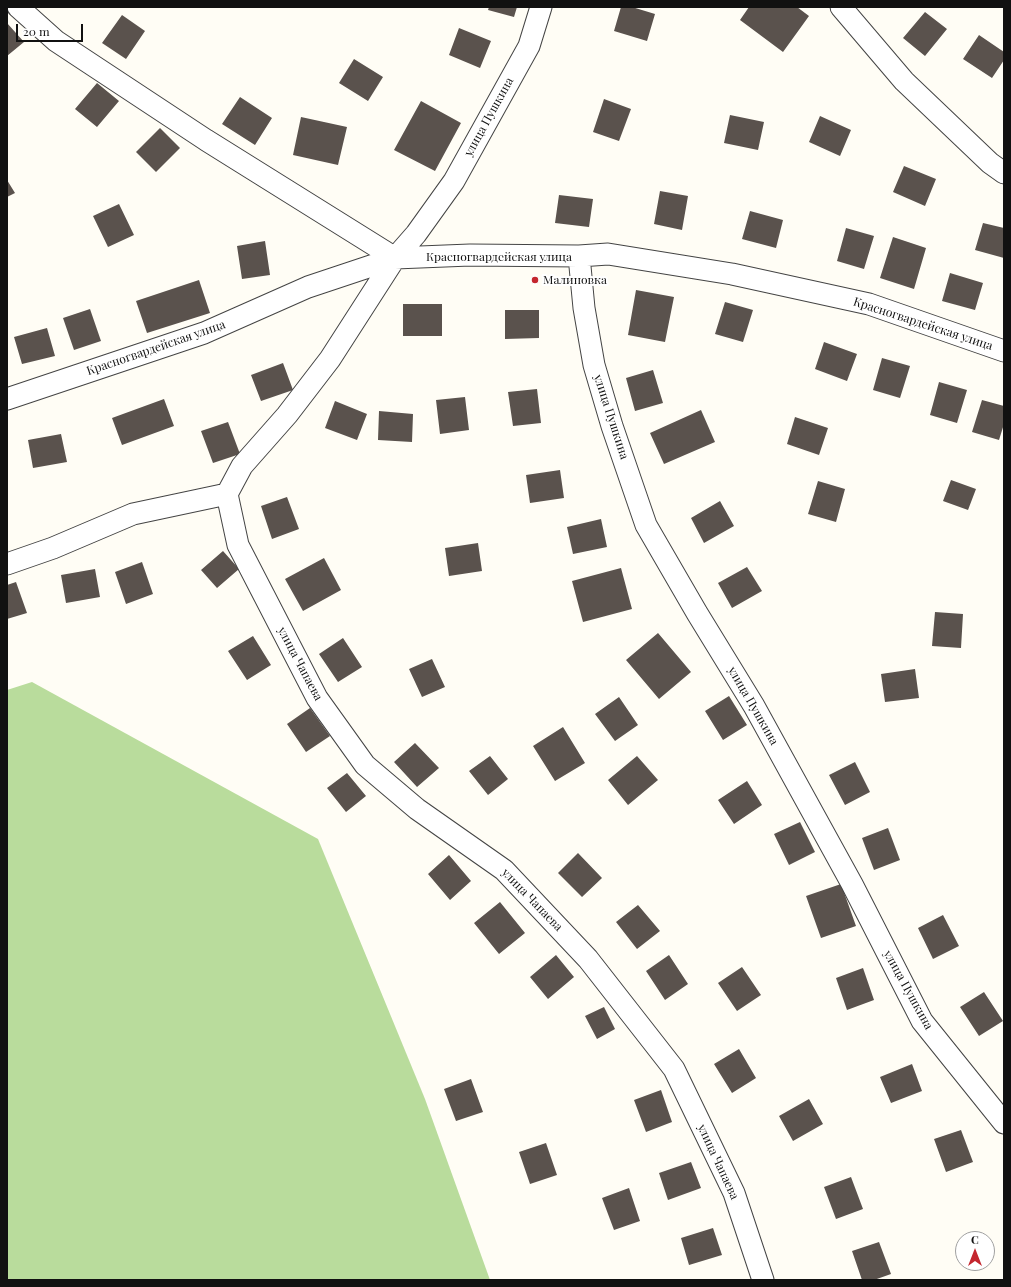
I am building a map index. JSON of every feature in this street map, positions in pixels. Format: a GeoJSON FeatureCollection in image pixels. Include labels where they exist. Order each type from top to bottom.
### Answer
{"type":"FeatureCollection","features":[{"type":"Feature","properties":{"kind":"street"},"geometry":{"type":"LineString","coordinates":[[18,7],[56,41],[206,140],[394,258]]}},
{"type":"Feature","properties":{"kind":"street","name":"улица Пушкина"},"geometry":{"type":"LineString","coordinates":[[227,494],[242,466],[287,415],[330,359],[394,258],[416,234],[454,181],[529,46],[541,7]]}},
{"type":"Feature","properties":{"kind":"street"},"geometry":{"type":"LineString","coordinates":[[841,7],[904,81],[990,163],[1004,174]]}},
{"type":"Feature","properties":{"kind":"street","name":"Красногвардейская улица"},"geometry":{"type":"LineString","coordinates":[[7,399],[204,333],[308,287],[394,258],[470,255],[579,256],[608,254],[724,273],[862,303],[1004,351]]}},
{"type":"Feature","properties":{"kind":"street","name":"улица Пушкина"},"geometry":{"type":"LineString","coordinates":[[579,256],[584,308],[594,365],[612,426],[646,525],[697,613],[754,706],[852,884],[922,1021],[1004,1123]]}},
{"type":"Feature","properties":{"kind":"street"},"geometry":{"type":"LineString","coordinates":[[7,564],[53,548],[133,514],[227,494]]}},
{"type":"Feature","properties":{"kind":"street","name":"улица Чапаева"},"geometry":{"type":"LineString","coordinates":[[227,494],[238,545],[317,698],[365,765],[417,809],[504,870],[588,959],[674,1069],[734,1193],[763,1280]]}},
{"type":"Feature","properties":{"kind":"green space"},"geometry":{"type":"Polygon","coordinates":[[[32,682],[318,839],[425,1099],[490,1280],[7,1280],[7,690],[32,682]]]}},
{"type":"Feature","properties":{"kind":"building"},"geometry":{"type":"Polygon","coordinates":[[[489,7],[517,7],[514,17],[488,10],[489,7]]]}},
{"type":"Feature","properties":{"kind":"building"},"geometry":{"type":"Polygon","coordinates":[[[621,7],[632,7],[655,14],[647,41],[614,31],[621,7]]]}},
{"type":"Feature","properties":{"kind":"building"},"geometry":{"type":"Polygon","coordinates":[[[749,7],[797,7],[809,16],[783,52],[740,20],[749,7]]]}},
{"type":"Feature","properties":{"kind":"building"},"geometry":{"type":"Polygon","coordinates":[[[925,12],[947,29],[925,56],[903,38],[925,12]]]}},
{"type":"Feature","properties":{"kind":"building"},"geometry":{"type":"Polygon","coordinates":[[[122,15],[145,31],[126,59],[102,43],[122,15]]]}},
{"type":"Feature","properties":{"kind":"building"},"geometry":{"type":"Polygon","coordinates":[[[7,23],[24,42],[7,56],[7,23]]]}},
{"type":"Feature","properties":{"kind":"building"},"geometry":{"type":"Polygon","coordinates":[[[459,28],[491,41],[480,68],[449,55],[459,28]]]}},
{"type":"Feature","properties":{"kind":"building"},"geometry":{"type":"Polygon","coordinates":[[[979,35],[1004,52],[1004,60],[992,78],[963,59],[979,35]]]}},
{"type":"Feature","properties":{"kind":"building"},"geometry":{"type":"Polygon","coordinates":[[[354,59],[383,77],[368,101],[339,83],[354,59]]]}},
{"type":"Feature","properties":{"kind":"building"},"geometry":{"type":"Polygon","coordinates":[[[97,83],[119,101],[97,127],[75,109],[97,83]]]}},
{"type":"Feature","properties":{"kind":"building"},"geometry":{"type":"Polygon","coordinates":[[[240,97],[272,118],[255,145],[222,124],[240,97]]]}},
{"type":"Feature","properties":{"kind":"building"},"geometry":{"type":"Polygon","coordinates":[[[604,99],[631,109],[619,141],[593,132],[604,99]]]}},
{"type":"Feature","properties":{"kind":"building"},"geometry":{"type":"Polygon","coordinates":[[[421,101],[461,123],[435,171],[394,150],[421,101]]]}},
{"type":"Feature","properties":{"kind":"building"},"geometry":{"type":"Polygon","coordinates":[[[730,115],[764,122],[758,150],[724,143],[730,115]]]}},
{"type":"Feature","properties":{"kind":"building"},"geometry":{"type":"Polygon","coordinates":[[[820,116],[851,130],[840,156],[809,142],[820,116]]]}},
{"type":"Feature","properties":{"kind":"building"},"geometry":{"type":"Polygon","coordinates":[[[301,117],[347,127],[338,165],[293,155],[301,117]]]}},
{"type":"Feature","properties":{"kind":"building"},"geometry":{"type":"Polygon","coordinates":[[[160,128],[180,148],[156,172],[136,152],[160,128]]]}},
{"type":"Feature","properties":{"kind":"building"},"geometry":{"type":"Polygon","coordinates":[[[904,166],[936,179],[925,206],[893,192],[904,166]]]}},
{"type":"Feature","properties":{"kind":"building"},"geometry":{"type":"Polygon","coordinates":[[[7,180],[15,193],[7,197],[7,180]]]}},
{"type":"Feature","properties":{"kind":"building"},"geometry":{"type":"Polygon","coordinates":[[[660,191],[688,196],[682,230],[654,224],[660,191]]]}},
{"type":"Feature","properties":{"kind":"building"},"geometry":{"type":"Polygon","coordinates":[[[559,195],[593,199],[589,227],[555,223],[559,195]]]}},
{"type":"Feature","properties":{"kind":"building"},"geometry":{"type":"Polygon","coordinates":[[[119,204],[134,235],[108,247],[93,216],[119,204]]]}},
{"type":"Feature","properties":{"kind":"building"},"geometry":{"type":"Polygon","coordinates":[[[750,211],[783,220],[776,248],[742,239],[750,211]]]}},
{"type":"Feature","properties":{"kind":"building"},"geometry":{"type":"Polygon","coordinates":[[[983,223],[1004,228],[1004,258],[975,250],[983,223]]]}},
{"type":"Feature","properties":{"kind":"building"},"geometry":{"type":"Polygon","coordinates":[[[846,228],[874,236],[864,269],[837,261],[846,228]]]}},
{"type":"Feature","properties":{"kind":"building"},"geometry":{"type":"Polygon","coordinates":[[[893,237],[926,248],[914,289],[880,278],[893,237]]]}},
{"type":"Feature","properties":{"kind":"building"},"geometry":{"type":"Polygon","coordinates":[[[265,241],[270,275],[242,279],[237,246],[265,241]]]}},
{"type":"Feature","properties":{"kind":"building"},"geometry":{"type":"Polygon","coordinates":[[[950,273],[983,283],[975,310],[942,301],[950,273]]]}},
{"type":"Feature","properties":{"kind":"building"},"geometry":{"type":"Polygon","coordinates":[[[199,280],[210,313],[147,333],[136,301],[199,280]]]}},
{"type":"Feature","properties":{"kind":"building"},"geometry":{"type":"Polygon","coordinates":[[[636,290],[674,297],[665,342],[628,335],[636,290]]]}},
{"type":"Feature","properties":{"kind":"building"},"geometry":{"type":"Polygon","coordinates":[[[725,302],[753,310],[743,342],[715,334],[725,302]]]}},
{"type":"Feature","properties":{"kind":"building"},"geometry":{"type":"Polygon","coordinates":[[[403,304],[442,304],[442,336],[403,336],[403,304]]]}},
{"type":"Feature","properties":{"kind":"building"},"geometry":{"type":"Polygon","coordinates":[[[90,309],[101,341],[74,350],[63,318],[90,309]]]}},
{"type":"Feature","properties":{"kind":"building"},"geometry":{"type":"Polygon","coordinates":[[[505,310],[539,310],[539,338],[505,339],[505,310]]]}},
{"type":"Feature","properties":{"kind":"building"},"geometry":{"type":"Polygon","coordinates":[[[47,328],[55,356],[22,364],[14,337],[47,328]]]}},
{"type":"Feature","properties":{"kind":"building"},"geometry":{"type":"Polygon","coordinates":[[[824,342],[857,354],[847,381],[815,369],[824,342]]]}},
{"type":"Feature","properties":{"kind":"building"},"geometry":{"type":"Polygon","coordinates":[[[882,358],[910,366],[900,398],[873,390],[882,358]]]}},
{"type":"Feature","properties":{"kind":"building"},"geometry":{"type":"Polygon","coordinates":[[[283,363],[293,390],[261,401],[251,375],[283,363]]]}},
{"type":"Feature","properties":{"kind":"building"},"geometry":{"type":"Polygon","coordinates":[[[653,370],[663,403],[635,411],[626,378],[653,370]]]}},
{"type":"Feature","properties":{"kind":"building"},"geometry":{"type":"Polygon","coordinates":[[[939,382],[967,390],[957,423],[930,415],[939,382]]]}},
{"type":"Feature","properties":{"kind":"building"},"geometry":{"type":"Polygon","coordinates":[[[537,389],[541,423],[513,426],[508,392],[537,389]]]}},
{"type":"Feature","properties":{"kind":"building"},"geometry":{"type":"Polygon","coordinates":[[[465,397],[469,430],[440,434],[436,400],[465,397]]]}},
{"type":"Feature","properties":{"kind":"building"},"geometry":{"type":"Polygon","coordinates":[[[164,399],[174,426],[122,445],[112,418],[164,399]]]}},
{"type":"Feature","properties":{"kind":"building"},"geometry":{"type":"Polygon","coordinates":[[[982,400],[1004,406],[1004,424],[999,440],[972,432],[982,400]]]}},
{"type":"Feature","properties":{"kind":"building"},"geometry":{"type":"Polygon","coordinates":[[[335,401],[367,414],[357,440],[325,428],[335,401]]]}},
{"type":"Feature","properties":{"kind":"building"},"geometry":{"type":"Polygon","coordinates":[[[701,410],[715,442],[664,464],[650,433],[701,410]]]}},
{"type":"Feature","properties":{"kind":"building"},"geometry":{"type":"Polygon","coordinates":[[[379,411],[413,414],[412,442],[378,440],[379,411]]]}},
{"type":"Feature","properties":{"kind":"building"},"geometry":{"type":"Polygon","coordinates":[[[795,417],[828,428],[819,455],[787,444],[795,417]]]}},
{"type":"Feature","properties":{"kind":"building"},"geometry":{"type":"Polygon","coordinates":[[[228,422],[240,454],[213,463],[201,431],[228,422]]]}},
{"type":"Feature","properties":{"kind":"building"},"geometry":{"type":"Polygon","coordinates":[[[61,434],[67,462],[33,468],[28,440],[61,434]]]}},
{"type":"Feature","properties":{"kind":"building"},"geometry":{"type":"Polygon","coordinates":[[[560,470],[564,498],[530,503],[526,475],[560,470]]]}},
{"type":"Feature","properties":{"kind":"building"},"geometry":{"type":"Polygon","coordinates":[[[951,480],[976,489],[968,510],[943,501],[951,480]]]}},
{"type":"Feature","properties":{"kind":"building"},"geometry":{"type":"Polygon","coordinates":[[[818,481],[845,489],[836,522],[808,514],[818,481]]]}},
{"type":"Feature","properties":{"kind":"building"},"geometry":{"type":"Polygon","coordinates":[[[287,497],[299,529],[272,539],[261,506],[287,497]]]}},
{"type":"Feature","properties":{"kind":"building"},"geometry":{"type":"Polygon","coordinates":[[[720,501],[734,526],[704,543],[691,518],[720,501]]]}},
{"type":"Feature","properties":{"kind":"building"},"geometry":{"type":"Polygon","coordinates":[[[601,519],[607,547],[573,554],[567,527],[601,519]]]}},
{"type":"Feature","properties":{"kind":"building"},"geometry":{"type":"Polygon","coordinates":[[[478,543],[482,571],[449,576],[445,548],[478,543]]]}},
{"type":"Feature","properties":{"kind":"building"},"geometry":{"type":"Polygon","coordinates":[[[223,551],[239,569],[217,588],[201,570],[223,551]]]}},
{"type":"Feature","properties":{"kind":"building"},"geometry":{"type":"Polygon","coordinates":[[[324,558],[341,590],[303,611],[285,579],[324,558]]]}},
{"type":"Feature","properties":{"kind":"building"},"geometry":{"type":"Polygon","coordinates":[[[142,562],[153,594],[126,604],[115,572],[142,562]]]}},
{"type":"Feature","properties":{"kind":"building"},"geometry":{"type":"Polygon","coordinates":[[[747,567],[762,591],[732,608],[718,583],[747,567]]]}},
{"type":"Feature","properties":{"kind":"building"},"geometry":{"type":"Polygon","coordinates":[[[621,568],[632,609],[583,622],[572,581],[621,568]]]}},
{"type":"Feature","properties":{"kind":"building"},"geometry":{"type":"Polygon","coordinates":[[[95,569],[100,597],[66,603],[61,575],[95,569]]]}},
{"type":"Feature","properties":{"kind":"building"},"geometry":{"type":"Polygon","coordinates":[[[16,582],[27,613],[7,619],[7,585],[16,582]]]}},
{"type":"Feature","properties":{"kind":"building"},"geometry":{"type":"Polygon","coordinates":[[[935,612],[963,614],[961,648],[932,646],[935,612]]]}},
{"type":"Feature","properties":{"kind":"building"},"geometry":{"type":"Polygon","coordinates":[[[658,633],[691,672],[659,699],[626,660],[658,633]]]}},
{"type":"Feature","properties":{"kind":"building"},"geometry":{"type":"Polygon","coordinates":[[[253,636],[271,665],[247,680],[228,651],[253,636]]]}},
{"type":"Feature","properties":{"kind":"building"},"geometry":{"type":"Polygon","coordinates":[[[343,638],[362,667],[338,682],[319,654],[343,638]]]}},
{"type":"Feature","properties":{"kind":"building"},"geometry":{"type":"Polygon","coordinates":[[[432,659],[445,687],[422,697],[409,669],[432,659]]]}},
{"type":"Feature","properties":{"kind":"building"},"geometry":{"type":"Polygon","coordinates":[[[915,669],[919,698],[885,702],[881,674],[915,669]]]}},
{"type":"Feature","properties":{"kind":"building"},"geometry":{"type":"Polygon","coordinates":[[[729,696],[747,725],[723,740],[705,711],[729,696]]]}},
{"type":"Feature","properties":{"kind":"building"},"geometry":{"type":"Polygon","coordinates":[[[619,697],[638,725],[615,741],[595,714],[619,697]]]}},
{"type":"Feature","properties":{"kind":"building"},"geometry":{"type":"Polygon","coordinates":[[[310,708],[330,736],[306,752],[287,724],[310,708]]]}},
{"type":"Feature","properties":{"kind":"building"},"geometry":{"type":"Polygon","coordinates":[[[563,727],[585,763],[555,781],[533,746],[563,727]]]}},
{"type":"Feature","properties":{"kind":"building"},"geometry":{"type":"Polygon","coordinates":[[[415,743],[439,768],[417,787],[394,762],[415,743]]]}},
{"type":"Feature","properties":{"kind":"building"},"geometry":{"type":"Polygon","coordinates":[[[490,756],[508,779],[488,795],[469,771],[490,756]]]}},
{"type":"Feature","properties":{"kind":"building"},"geometry":{"type":"Polygon","coordinates":[[[637,756],[658,780],[628,805],[608,780],[637,756]]]}},
{"type":"Feature","properties":{"kind":"building"},"geometry":{"type":"Polygon","coordinates":[[[855,762],[870,792],[845,805],[829,775],[855,762]]]}},
{"type":"Feature","properties":{"kind":"building"},"geometry":{"type":"Polygon","coordinates":[[[347,773],[366,796],[346,812],[327,788],[347,773]]]}},
{"type":"Feature","properties":{"kind":"building"},"geometry":{"type":"Polygon","coordinates":[[[747,781],[762,805],[734,824],[718,800],[747,781]]]}},
{"type":"Feature","properties":{"kind":"building"},"geometry":{"type":"Polygon","coordinates":[[[800,822],[815,852],[789,865],[774,834],[800,822]]]}},
{"type":"Feature","properties":{"kind":"building"},"geometry":{"type":"Polygon","coordinates":[[[888,828],[900,860],[874,870],[862,838],[888,828]]]}},
{"type":"Feature","properties":{"kind":"building"},"geometry":{"type":"Polygon","coordinates":[[[578,853],[602,878],[582,897],[558,873],[578,853]]]}},
{"type":"Feature","properties":{"kind":"building"},"geometry":{"type":"Polygon","coordinates":[[[449,855],[471,881],[450,900],[428,874],[449,855]]]}},
{"type":"Feature","properties":{"kind":"building"},"geometry":{"type":"Polygon","coordinates":[[[841,884],[856,926],[821,938],[806,896],[841,884]]]}},
{"type":"Feature","properties":{"kind":"building"},"geometry":{"type":"Polygon","coordinates":[[[500,902],[525,933],[499,954],[474,923],[500,902]]]}},
{"type":"Feature","properties":{"kind":"building"},"geometry":{"type":"Polygon","coordinates":[[[638,905],[660,931],[637,949],[616,922],[638,905]]]}},
{"type":"Feature","properties":{"kind":"building"},"geometry":{"type":"Polygon","coordinates":[[[943,915],[959,946],[933,959],[918,928],[943,915]]]}},
{"type":"Feature","properties":{"kind":"building"},"geometry":{"type":"Polygon","coordinates":[[[556,955],[574,977],[548,999],[530,977],[556,955]]]}},
{"type":"Feature","properties":{"kind":"building"},"geometry":{"type":"Polygon","coordinates":[[[669,955],[688,984],[665,1000],[646,971],[669,955]]]}},
{"type":"Feature","properties":{"kind":"building"},"geometry":{"type":"Polygon","coordinates":[[[742,967],[761,995],[737,1011],[718,983],[742,967]]]}},
{"type":"Feature","properties":{"kind":"building"},"geometry":{"type":"Polygon","coordinates":[[[863,968],[874,1000],[847,1010],[836,978],[863,968]]]}},
{"type":"Feature","properties":{"kind":"building"},"geometry":{"type":"Polygon","coordinates":[[[984,992],[1003,1021],[979,1036],[960,1007],[984,992]]]}},
{"type":"Feature","properties":{"kind":"building"},"geometry":{"type":"Polygon","coordinates":[[[604,1007],[615,1029],[597,1039],[585,1016],[604,1007]]]}},
{"type":"Feature","properties":{"kind":"building"},"geometry":{"type":"Polygon","coordinates":[[[739,1049],[756,1078],[732,1093],[714,1064],[739,1049]]]}},
{"type":"Feature","properties":{"kind":"building"},"geometry":{"type":"Polygon","coordinates":[[[912,1064],[922,1091],[891,1103],[880,1077],[912,1064]]]}},
{"type":"Feature","properties":{"kind":"building"},"geometry":{"type":"Polygon","coordinates":[[[471,1079],[483,1112],[456,1121],[444,1089],[471,1079]]]}},
{"type":"Feature","properties":{"kind":"building"},"geometry":{"type":"Polygon","coordinates":[[[661,1090],[672,1122],[646,1132],[634,1100],[661,1090]]]}},
{"type":"Feature","properties":{"kind":"building"},"geometry":{"type":"Polygon","coordinates":[[[809,1099],[823,1124],[793,1141],[779,1116],[809,1099]]]}},
{"type":"Feature","properties":{"kind":"building"},"geometry":{"type":"Polygon","coordinates":[[[961,1130],[973,1162],[946,1172],[934,1139],[961,1130]]]}},
{"type":"Feature","properties":{"kind":"building"},"geometry":{"type":"Polygon","coordinates":[[[546,1143],[557,1175],[530,1184],[519,1152],[546,1143]]]}},
{"type":"Feature","properties":{"kind":"building"},"geometry":{"type":"Polygon","coordinates":[[[691,1162],[701,1188],[668,1200],[659,1173],[691,1162]]]}},
{"type":"Feature","properties":{"kind":"building"},"geometry":{"type":"Polygon","coordinates":[[[851,1177],[863,1209],[836,1219],[824,1187],[851,1177]]]}},
{"type":"Feature","properties":{"kind":"building"},"geometry":{"type":"Polygon","coordinates":[[[629,1188],[640,1221],[614,1230],[602,1198],[629,1188]]]}},
{"type":"Feature","properties":{"kind":"building"},"geometry":{"type":"Polygon","coordinates":[[[713,1228],[722,1255],[689,1265],[681,1238],[713,1228]]]}},
{"type":"Feature","properties":{"kind":"building"},"geometry":{"type":"Polygon","coordinates":[[[879,1242],[891,1274],[874,1280],[862,1280],[852,1251],[879,1242]]]}},
{"type":"Feature","properties":{"kind":"place","name":"Малиновка"},"geometry":{"type":"Point","coordinates":[535,280]}}]}
